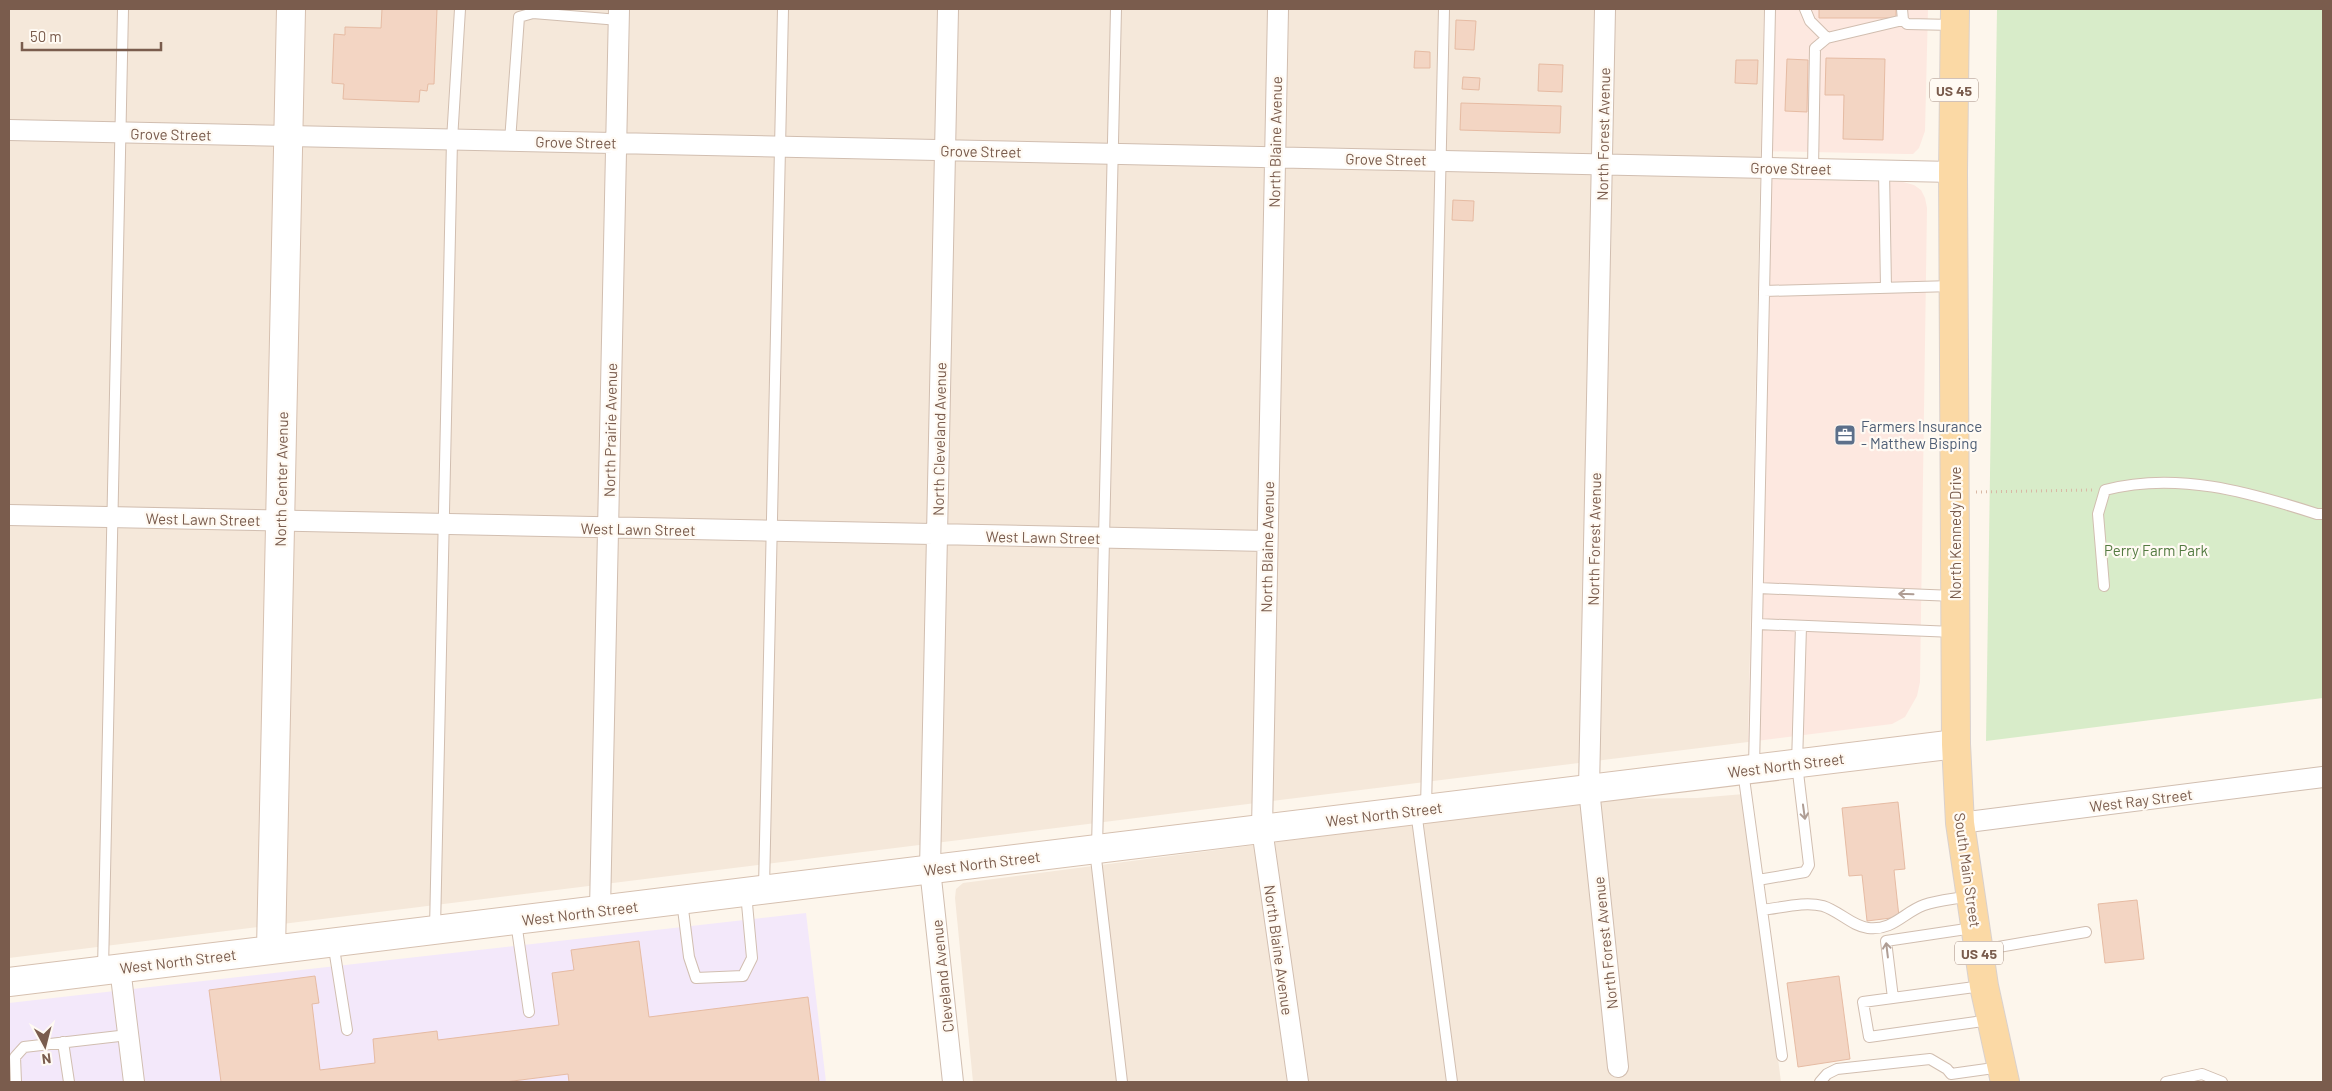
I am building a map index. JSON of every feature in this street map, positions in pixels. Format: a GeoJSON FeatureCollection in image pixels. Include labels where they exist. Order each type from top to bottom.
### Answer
{"type":"FeatureCollection","features":[{"type":"Feature","properties":{"kind":"main road","name":"North Center Avenue"},"geometry":{"type":"LineString","coordinates":[[271,950],[291,9]]}},
{"type":"Feature","properties":{"kind":"main road","name":"US 45"},"geometry":{"type":"LineString","coordinates":[[1953,172],[1955,17]]}},
{"type":"Feature","properties":{"kind":"main road","name":"North Kennedy Drive"},"geometry":{"type":"LineString","coordinates":[[1953,172],[1956,744]]}},
{"type":"Feature","properties":{"kind":"main road","name":"West North Street"},"geometry":{"type":"LineString","coordinates":[[9,982],[1956,744]]}},
{"type":"Feature","properties":{"kind":"main road","name":"South Main Street"},"geometry":{"type":"LineString","coordinates":[[1956,744],[1960,823],[1970,896],[1984,986],[2004,1074]]}},
{"type":"Feature","properties":{"kind":"street","name":"North Cleveland Avenue"},"geometry":{"type":"LineString","coordinates":[[930,869],[948,9]]}},
{"type":"Feature","properties":{"kind":"street","name":"North Blaine Avenue"},"geometry":{"type":"LineString","coordinates":[[1278,9],[1262,829],[1298,1082]]}},
{"type":"Feature","properties":{"kind":"street","name":"North Forest Avenue"},"geometry":{"type":"LineString","coordinates":[[1605,9],[1589,789],[1618,1067]]}},
{"type":"Feature","properties":{"kind":"street","name":"North Prairie Avenue"},"geometry":{"type":"LineString","coordinates":[[600,910],[619,14]]}},
{"type":"Feature","properties":{"kind":"street","name":"Grove Street"},"geometry":{"type":"LineString","coordinates":[[9,130],[1953,172]]}},
{"type":"Feature","properties":{"kind":"street","name":"West Lawn Street"},"geometry":{"type":"LineString","coordinates":[[9,515],[1268,542]]}},
{"type":"Feature","properties":{"kind":"street","name":"West Ray Street"},"geometry":{"type":"LineString","coordinates":[[1960,823],[2323,777]]}},
{"type":"Feature","properties":{"kind":"street","name":"Cleveland Avenue"},"geometry":{"type":"LineString","coordinates":[[930,869],[953,1082]]}},
{"type":"Feature","properties":{"kind":"street"},"geometry":{"type":"LineString","coordinates":[[111,969],[128,1035],[134,1082]]}},
{"type":"Feature","properties":{"kind":"lane"},"geometry":{"type":"LineString","coordinates":[[111,969],[112,518],[123,9]]}},
{"type":"Feature","properties":{"kind":"lane"},"geometry":{"type":"LineString","coordinates":[[435,930],[452,140],[460,9]]}},
{"type":"Feature","properties":{"kind":"lane"},"geometry":{"type":"LineString","coordinates":[[682,900],[689,957],[696,978],[743,976],[752,958],[772,532],[783,9]]}},
{"type":"Feature","properties":{"kind":"lane"},"geometry":{"type":"LineString","coordinates":[[1116,9],[1096,849],[1122,1082]]}},
{"type":"Feature","properties":{"kind":"lane"},"geometry":{"type":"LineString","coordinates":[[1444,9],[1421,810],[1452,1082]]}},
{"type":"Feature","properties":{"kind":"lane"},"geometry":{"type":"LineString","coordinates":[[1770,9],[1757,624],[1748,770],[1758,880],[1782,1056]]}},
{"type":"Feature","properties":{"kind":"lane"},"geometry":{"type":"LineString","coordinates":[[1805,9],[1810,20],[1827,38]]}},
{"type":"Feature","properties":{"kind":"lane"},"geometry":{"type":"LineString","coordinates":[[1902,9],[1903,20],[1907,24],[1955,17]]}},
{"type":"Feature","properties":{"kind":"lane"},"geometry":{"type":"LineString","coordinates":[[510,141],[519,17],[533,12],[619,14]]}},
{"type":"Feature","properties":{"kind":"lane"},"geometry":{"type":"LineString","coordinates":[[1813,169],[1815,48],[1827,38],[1903,20]]}},
{"type":"Feature","properties":{"kind":"lane"},"geometry":{"type":"LineString","coordinates":[[1884,170],[1886,288]]}},
{"type":"Feature","properties":{"kind":"lane"},"geometry":{"type":"LineString","coordinates":[[1764,292],[1954,286]]}},
{"type":"Feature","properties":{"kind":"lane"},"geometry":{"type":"LineString","coordinates":[[2104,586],[2098,514],[2105,490],[2127,484],[2166,482],[2257,494],[2317,514],[2323,514]]}},
{"type":"Feature","properties":{"kind":"lane"},"geometry":{"type":"LineString","coordinates":[[1758,588],[1955,596]]}},
{"type":"Feature","properties":{"kind":"lane"},"geometry":{"type":"LineString","coordinates":[[1757,624],[1955,632]]}},
{"type":"Feature","properties":{"kind":"lane"},"geometry":{"type":"LineString","coordinates":[[1758,880],[1805,872],[1810,865],[1797,764],[1801,626]]}},
{"type":"Feature","properties":{"kind":"lane"},"geometry":{"type":"LineString","coordinates":[[1762,910],[1802,905],[1823,906],[1868,928],[1884,927],[1902,920],[1912,910],[1926,904],[1970,896]]}},
{"type":"Feature","properties":{"kind":"lane"},"geometry":{"type":"LineString","coordinates":[[516,921],[529,1012]]}},
{"type":"Feature","properties":{"kind":"lane"},"geometry":{"type":"LineString","coordinates":[[1893,998],[1886,941],[1977,939],[2086,932]]}},
{"type":"Feature","properties":{"kind":"lane"},"geometry":{"type":"LineString","coordinates":[[333,942],[347,1030]]}},
{"type":"Feature","properties":{"kind":"lane"},"geometry":{"type":"LineString","coordinates":[[1984,986],[1863,1002],[1869,1037],[1991,1020]]}},
{"type":"Feature","properties":{"kind":"lane"},"geometry":{"type":"LineString","coordinates":[[16,1082],[16,1057],[24,1047],[128,1035]]}},
{"type":"Feature","properties":{"kind":"lane"},"geometry":{"type":"LineString","coordinates":[[63,1042],[69,1082]]}},
{"type":"Feature","properties":{"kind":"lane"},"geometry":{"type":"LineString","coordinates":[[1820,1082],[1827,1074],[1837,1069],[1922,1059],[1938,1063],[1951,1074],[2004,1074]]}},
{"type":"Feature","properties":{"kind":"lane"},"geometry":{"type":"LineString","coordinates":[[2166,1082],[2202,1074],[2222,1082]]}},
{"type":"Feature","properties":{"kind":"path"},"geometry":{"type":"LineString","coordinates":[[1955,493],[2105,490]]}},
{"type":"Feature","properties":{"kind":"shaded area"},"geometry":{"type":"Polygon","coordinates":[[[9,9],[1764,9],[1748,742],[9,958],[9,9]]]}},
{"type":"Feature","properties":{"kind":"shaded area"},"geometry":{"type":"Polygon","coordinates":[[[1764,9],[1928,9],[1925,131],[1919,148],[1913,154],[1761,151],[1764,9]]]}},
{"type":"Feature","properties":{"kind":"shaded area"},"geometry":{"type":"Polygon","coordinates":[[[1761,179],[1903,182],[1914,185],[1921,190],[1925,198],[1927,208],[1920,682],[1917,696],[1905,717],[1892,724],[1748,742],[1761,179]]]}},
{"type":"Feature","properties":{"kind":"shaded area"},"geometry":{"type":"Polygon","coordinates":[[[1744,794],[1781,1082],[973,1082],[955,898],[956,889],[963,883],[1607,799],[1697,798],[1744,794]]]}},
{"type":"Feature","properties":{"kind":"shaded area"},"geometry":{"type":"Polygon","coordinates":[[[806,913],[826,1082],[9,1082],[9,1003],[806,913]]]}},
{"type":"Feature","properties":{"kind":"green space","name":"Perry Farm Park"},"geometry":{"type":"Polygon","coordinates":[[[1997,9],[2323,9],[2323,698],[1986,741],[1997,9]]]}},
{"type":"Feature","properties":{"kind":"building"},"geometry":{"type":"Polygon","coordinates":[[[382,9],[437,9],[434,84],[428,84],[427,91],[420,90],[419,102],[343,99],[344,84],[332,83],[334,34],[345,35],[345,27],[381,28],[382,9]]]}},
{"type":"Feature","properties":{"kind":"building"},"geometry":{"type":"Polygon","coordinates":[[[1819,9],[1896,9],[1896,18],[1819,18],[1819,9]]]}},
{"type":"Feature","properties":{"kind":"building"},"geometry":{"type":"Polygon","coordinates":[[[1456,20],[1476,21],[1474,50],[1455,49],[1456,20]]]}},
{"type":"Feature","properties":{"kind":"building"},"geometry":{"type":"Polygon","coordinates":[[[1415,51],[1430,52],[1430,68],[1414,68],[1415,51]]]}},
{"type":"Feature","properties":{"kind":"building"},"geometry":{"type":"Polygon","coordinates":[[[1826,58],[1885,59],[1883,140],[1843,139],[1844,95],[1825,95],[1826,58]]]}},
{"type":"Feature","properties":{"kind":"building"},"geometry":{"type":"Polygon","coordinates":[[[1787,59],[1808,60],[1807,112],[1785,111],[1787,59]]]}},
{"type":"Feature","properties":{"kind":"building"},"geometry":{"type":"Polygon","coordinates":[[[1736,60],[1758,60],[1757,84],[1735,83],[1736,60]]]}},
{"type":"Feature","properties":{"kind":"building"},"geometry":{"type":"Polygon","coordinates":[[[1539,64],[1563,65],[1562,92],[1538,91],[1539,64]]]}},
{"type":"Feature","properties":{"kind":"building"},"geometry":{"type":"Polygon","coordinates":[[[1463,77],[1480,78],[1479,90],[1462,89],[1463,77]]]}},
{"type":"Feature","properties":{"kind":"building"},"geometry":{"type":"Polygon","coordinates":[[[1461,103],[1561,106],[1560,133],[1460,130],[1461,103]]]}},
{"type":"Feature","properties":{"kind":"building"},"geometry":{"type":"Polygon","coordinates":[[[1453,200],[1474,201],[1473,221],[1452,220],[1453,200]]]}},
{"type":"Feature","properties":{"kind":"building"},"geometry":{"type":"Polygon","coordinates":[[[1898,802],[1905,869],[1894,870],[1899,917],[1867,921],[1862,875],[1849,876],[1842,808],[1898,802]]]}},
{"type":"Feature","properties":{"kind":"building"},"geometry":{"type":"Polygon","coordinates":[[[2137,900],[2144,959],[2105,963],[2098,904],[2137,900]]]}},
{"type":"Feature","properties":{"kind":"building"},"geometry":{"type":"Polygon","coordinates":[[[639,941],[649,1017],[808,997],[819,1082],[569,1082],[568,1074],[505,1082],[221,1082],[209,990],[315,976],[319,1003],[312,1004],[320,1070],[375,1063],[373,1039],[437,1031],[438,1040],[559,1025],[552,973],[574,970],[571,950],[639,941]]]}},
{"type":"Feature","properties":{"kind":"building"},"geometry":{"type":"Polygon","coordinates":[[[1839,976],[1850,1059],[1798,1067],[1787,983],[1839,976]]]}},
{"type":"Feature","properties":{"kind":"place","name":"Farmers Insurance - Matthew Bisping"},"geometry":{"type":"Point","coordinates":[1845,435]}}]}
